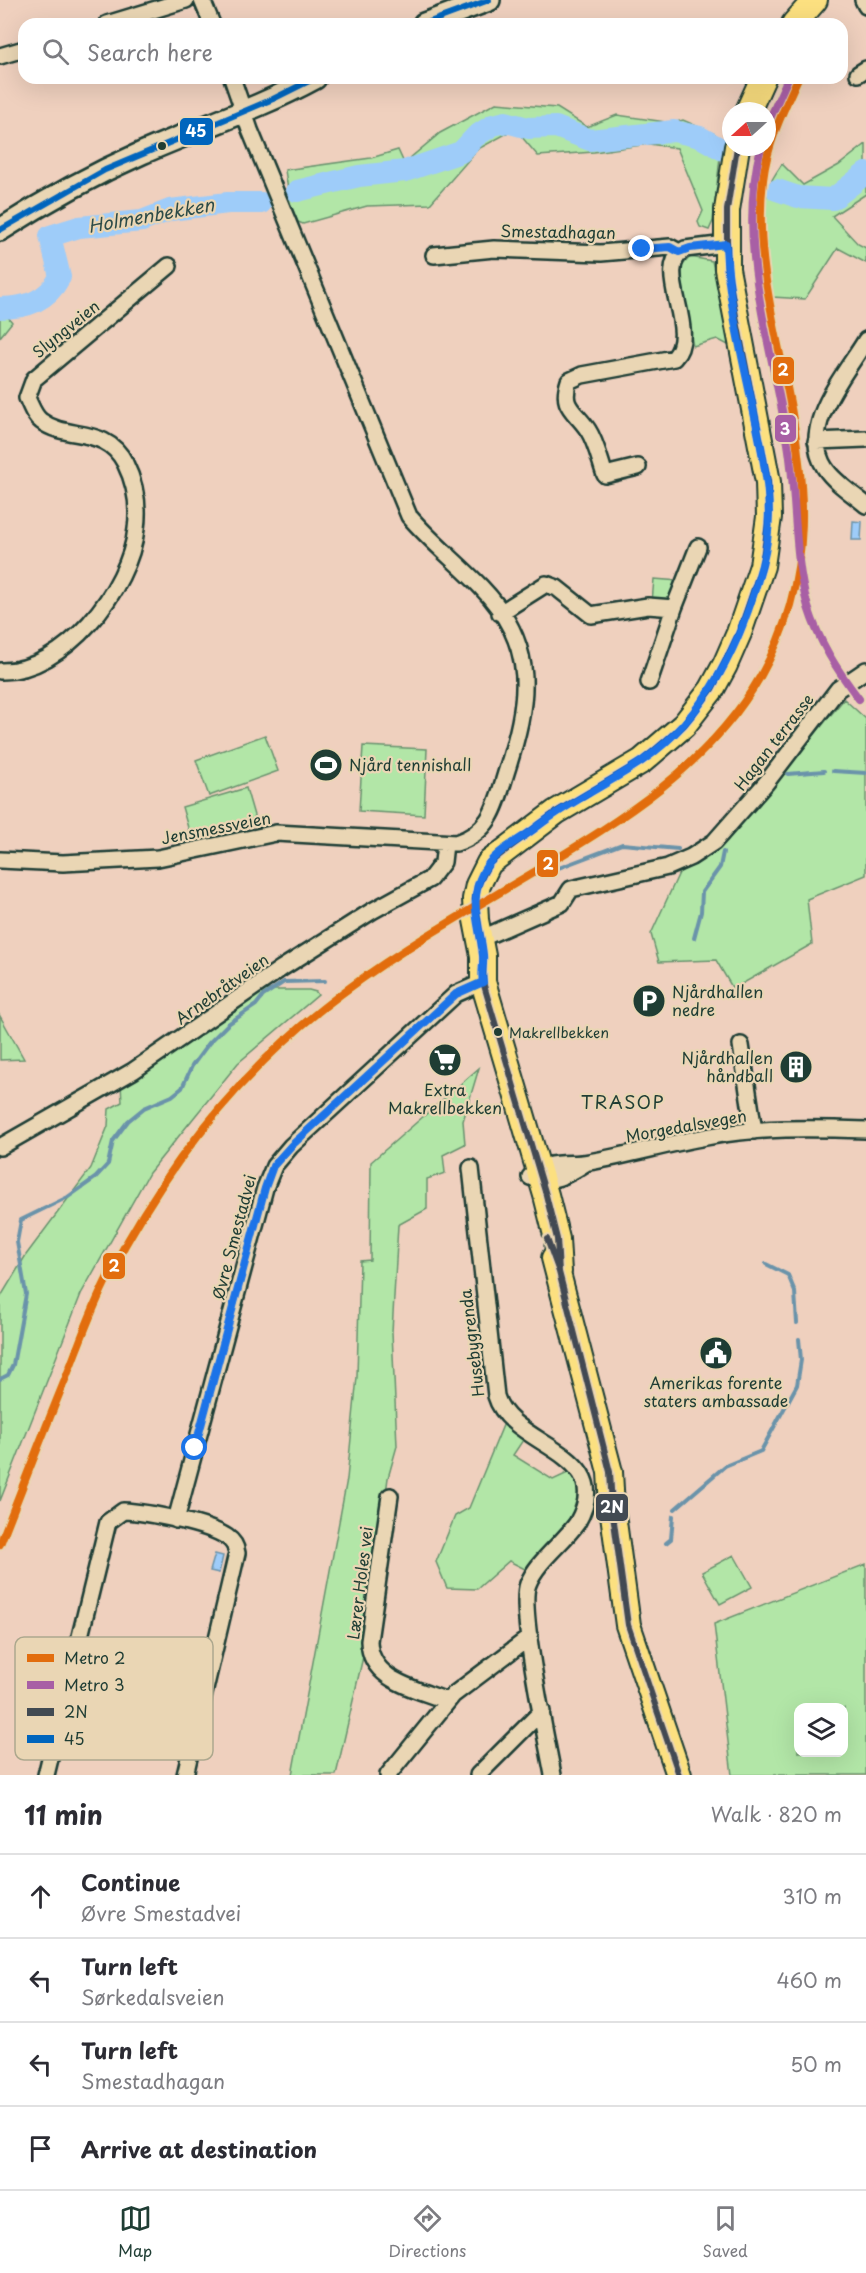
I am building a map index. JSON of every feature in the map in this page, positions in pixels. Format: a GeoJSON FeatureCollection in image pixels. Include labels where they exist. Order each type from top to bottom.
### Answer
{"type":"FeatureCollection","features":[{"type":"Feature","properties":{"kind":"main road"},"geometry":{"type":"LineString","coordinates":[[440,18],[489,0]]}},
{"type":"Feature","properties":{"kind":"main road"},"geometry":{"type":"LineString","coordinates":[[796,18],[801,0]]}},
{"type":"Feature","properties":{"kind":"main road"},"geometry":{"type":"LineString","coordinates":[[799,18],[815,0]]}},
{"type":"Feature","properties":{"kind":"main road"},"geometry":{"type":"LineString","coordinates":[[0,230],[57,195],[114,166],[302,84]]}},
{"type":"Feature","properties":{"kind":"main road"},"geometry":{"type":"LineString","coordinates":[[752,102],[760,84]]}},
{"type":"Feature","properties":{"kind":"main road"},"geometry":{"type":"LineString","coordinates":[[679,1775],[650,1683],[623,1503],[611,1476],[537,1176],[502,1076],[502,1053],[482,979],[483,956],[470,889],[470,869],[489,845],[517,826],[556,812],[642,761],[673,735],[693,714],[725,665],[762,566],[769,517],[768,482],[729,287],[726,244],[726,210],[735,156]]}},
{"type":"Feature","properties":{"kind":"street"},"geometry":{"type":"LineString","coordinates":[[126,18],[186,0]]}},
{"type":"Feature","properties":{"kind":"street"},"geometry":{"type":"LineString","coordinates":[[202,0],[210,18]]}},
{"type":"Feature","properties":{"kind":"street"},"geometry":{"type":"LineString","coordinates":[[863,0],[866,6]]}},
{"type":"Feature","properties":{"kind":"street"},"geometry":{"type":"LineString","coordinates":[[0,56],[18,51]]}},
{"type":"Feature","properties":{"kind":"street","name":"Jensmessveien"},"geometry":{"type":"LineString","coordinates":[[0,860],[63,863],[158,858],[276,833],[445,844],[462,841],[475,835],[486,826],[495,808],[522,724],[525,691],[517,645],[483,588],[422,532],[409,516],[234,84]]}},
{"type":"Feature","properties":{"kind":"street","name":"Smestadhagan"},"geometry":{"type":"LineString","coordinates":[[434,255],[494,249],[579,253],[670,247],[679,252],[690,248],[726,244]]}},
{"type":"Feature","properties":{"kind":"street"},"geometry":{"type":"LineString","coordinates":[[638,467],[605,475],[589,431],[570,410],[564,394],[569,381],[582,375],[674,358],[682,350],[684,333],[673,277],[679,252]]}},
{"type":"Feature","properties":{"kind":"street","name":"Slyngveien"},"geometry":{"type":"LineString","coordinates":[[0,671],[33,665],[73,640],[108,600],[131,554],[136,531],[136,498],[123,460],[114,449],[94,436],[43,423],[36,417],[27,398],[34,379],[169,266]]}},
{"type":"Feature","properties":{"kind":"street"},"geometry":{"type":"LineString","coordinates":[[866,340],[818,420],[816,441],[817,453],[826,470],[866,505]]}},
{"type":"Feature","properties":{"kind":"street"},"geometry":{"type":"LineString","coordinates":[[816,441],[866,439]]}},
{"type":"Feature","properties":{"kind":"street"},"geometry":{"type":"LineString","coordinates":[[649,682],[698,547]]}},
{"type":"Feature","properties":{"kind":"street"},"geometry":{"type":"LineString","coordinates":[[500,613],[546,584],[556,588],[591,615],[648,606],[674,608]]}},
{"type":"Feature","properties":{"kind":"street","name":"Hagan terrasse"},"geometry":{"type":"LineString","coordinates":[[477,927],[562,903],[571,889],[668,867],[691,857],[714,842],[766,783],[838,689],[866,670]]}},
{"type":"Feature","properties":{"kind":"street","name":"Arnebråtveien"},"geometry":{"type":"LineString","coordinates":[[0,1147],[133,1071],[282,968],[372,911],[430,879],[443,862],[445,844]]}},
{"type":"Feature","properties":{"kind":"street","name":"Øvre Smestadvei"},"geometry":{"type":"LineString","coordinates":[[176,1520],[265,1188],[273,1166],[291,1146],[456,994],[482,979]]}},
{"type":"Feature","properties":{"kind":"street"},"geometry":{"type":"LineString","coordinates":[[741,1045],[754,1131]]}},
{"type":"Feature","properties":{"kind":"street","name":"Morgedalsvegen"},"geometry":{"type":"LineString","coordinates":[[537,1176],[562,1176],[586,1163],[707,1137],[754,1131],[866,1130]]}},
{"type":"Feature","properties":{"kind":"street","name":"Husebygrenda"},"geometry":{"type":"LineString","coordinates":[[471,1168],[496,1396],[500,1409],[516,1425],[568,1459],[579,1470],[584,1480]]}},
{"type":"Feature","properties":{"kind":"street"},"geometry":{"type":"LineString","coordinates":[[553,1775],[530,1637],[526,1587],[536,1570],[570,1533],[582,1514],[586,1492],[584,1480],[611,1476]]}},
{"type":"Feature","properties":{"kind":"street","name":"Lærer Holes vei"},"geometry":{"type":"LineString","coordinates":[[390,1496],[369,1641],[371,1656],[376,1667],[384,1675],[447,1701]]}},
{"type":"Feature","properties":{"kind":"street"},"geometry":{"type":"LineString","coordinates":[[80,1637],[108,1522],[123,1511],[176,1520],[227,1537],[234,1544],[237,1553],[213,1655]]}},
{"type":"Feature","properties":{"kind":"street"},"geometry":{"type":"LineString","coordinates":[[388,1775],[447,1701],[530,1637]]}},
{"type":"Feature","properties":{"kind":"street"},"geometry":{"type":"LineString","coordinates":[[478,1775],[542,1711]]}},
{"type":"Feature","properties":{"kind":"street"},"geometry":{"type":"LineString","coordinates":[[46,1775],[50,1760]]}},
{"type":"Feature","properties":{"kind":"street"},"geometry":{"type":"LineString","coordinates":[[185,1775],[189,1760]]}},
{"type":"Feature","properties":{"kind":"green space"},"geometry":{"type":"Polygon","coordinates":[[[496,103],[557,108],[587,127],[617,115],[673,123],[683,120],[715,134],[722,141],[713,221],[709,230],[700,227],[698,222],[703,211],[677,148],[649,144],[594,152],[538,156],[515,129],[478,149],[430,204],[367,206],[303,224],[298,222],[290,203],[285,170],[371,158],[398,150],[404,163],[440,133],[496,103]]]}},
{"type":"Feature","properties":{"kind":"green space"},"geometry":{"type":"Polygon","coordinates":[[[866,144],[866,194],[832,216],[858,244],[866,248],[866,263],[838,248],[805,299],[772,297],[765,209],[770,184],[782,164],[803,185],[839,165],[866,144]]]}},
{"type":"Feature","properties":{"kind":"green space"},"geometry":{"type":"Polygon","coordinates":[[[690,257],[712,261],[730,346],[717,339],[693,346],[683,296],[682,266],[690,257]]]}},
{"type":"Feature","properties":{"kind":"green space"},"geometry":{"type":"Polygon","coordinates":[[[0,307],[12,322],[0,337],[0,307]]]}},
{"type":"Feature","properties":{"kind":"green space"},"geometry":{"type":"Polygon","coordinates":[[[654,579],[679,581],[670,601],[652,602],[654,579]]]}},
{"type":"Feature","properties":{"kind":"green space"},"geometry":{"type":"Polygon","coordinates":[[[844,699],[866,719],[866,875],[807,899],[812,944],[733,989],[716,960],[659,962],[651,934],[679,873],[727,841],[772,780],[791,763],[844,699]]]}},
{"type":"Feature","properties":{"kind":"green space"},"geometry":{"type":"Polygon","coordinates":[[[265,735],[278,771],[209,796],[196,760],[265,735]]]}},
{"type":"Feature","properties":{"kind":"green space"},"geometry":{"type":"Polygon","coordinates":[[[363,746],[427,749],[424,815],[359,811],[363,746]]]}},
{"type":"Feature","properties":{"kind":"green space"},"geometry":{"type":"Polygon","coordinates":[[[246,788],[255,819],[191,838],[182,807],[246,788]]]}},
{"type":"Feature","properties":{"kind":"green space"},"geometry":{"type":"Polygon","coordinates":[[[262,990],[309,990],[318,995],[238,1063],[149,1173],[81,1294],[0,1501],[0,1298],[26,1255],[91,1168],[108,1126],[109,1109],[122,1102],[121,1084],[262,990]]]}},
{"type":"Feature","properties":{"kind":"green space"},"geometry":{"type":"Polygon","coordinates":[[[0,1016],[24,1059],[0,1060],[0,1016]]]}},
{"type":"Feature","properties":{"kind":"green space"},"geometry":{"type":"Polygon","coordinates":[[[479,1068],[463,1121],[465,1144],[443,1155],[445,1173],[427,1179],[427,1209],[398,1225],[392,1332],[397,1446],[388,1478],[365,1648],[336,1775],[292,1775],[347,1479],[357,1377],[360,1261],[370,1260],[371,1162],[479,1068]]]}},
{"type":"Feature","properties":{"kind":"green space"},"geometry":{"type":"Polygon","coordinates":[[[504,1423],[525,1437],[513,1455],[553,1480],[570,1472],[578,1485],[579,1498],[575,1511],[557,1537],[525,1569],[509,1561],[477,1589],[447,1588],[436,1562],[455,1516],[469,1508],[504,1423]]]}},
{"type":"Feature","properties":{"kind":"green space"},"geometry":{"type":"Polygon","coordinates":[[[734,1555],[752,1587],[720,1604],[702,1572],[734,1555]]]}},
{"type":"Feature","properties":{"kind":"green space"},"geometry":{"type":"Polygon","coordinates":[[[866,1564],[866,1775],[732,1775],[714,1624],[866,1564]]]}},
{"type":"Feature","properties":{"kind":"water"},"geometry":{"type":"Polygon","coordinates":[[[853,521],[862,522],[861,540],[852,540],[853,521]]]}},
{"type":"Feature","properties":{"kind":"water"},"geometry":{"type":"Polygon","coordinates":[[[215,1554],[223,1556],[219,1573],[210,1571],[215,1554]]]}},
{"type":"Feature","properties":{"kind":"waterway","name":"Holmenbekken"},"geometry":{"type":"LineString","coordinates":[[297,191],[359,176],[405,171],[461,152],[476,136],[493,125],[506,122],[528,128],[556,127],[590,140],[674,131],[700,137],[722,149]]}},
{"type":"Feature","properties":{"kind":"waterway","name":"Holmenbekken"},"geometry":{"type":"LineString","coordinates":[[777,190],[798,197],[833,199],[866,173]]}},
{"type":"Feature","properties":{"kind":"waterway","name":"Holmenbekken"},"geometry":{"type":"LineString","coordinates":[[0,308],[19,307],[35,302],[55,285],[60,277],[50,236],[79,227],[142,221],[170,210],[228,203],[261,203]]}},
{"type":"Feature","properties":{"kind":"waterway","name":"Makrellbekken"},"geometry":{"type":"LineString","coordinates":[[788,774],[824,771]]}},
{"type":"Feature","properties":{"kind":"waterway","name":"Makrellbekken"},"geometry":{"type":"LineString","coordinates":[[833,771],[866,773]]}},
{"type":"Feature","properties":{"kind":"waterway","name":"Makrellbekken"},"geometry":{"type":"LineString","coordinates":[[548,872],[622,844],[678,849]]}},
{"type":"Feature","properties":{"kind":"waterway"},"geometry":{"type":"LineString","coordinates":[[694,938],[701,912],[702,892],[720,867],[723,852]]}},
{"type":"Feature","properties":{"kind":"waterway","name":"Makrellbekken"},"geometry":{"type":"LineString","coordinates":[[0,1379],[8,1375],[13,1365],[26,1294],[17,1242],[21,1220],[68,1197],[95,1178],[108,1164],[113,1141],[128,1121],[144,1108],[172,1096],[182,1088],[192,1066],[209,1043],[228,1024],[256,1005],[263,996],[284,982],[325,981]]}},
{"type":"Feature","properties":{"kind":"waterway"},"geometry":{"type":"LineString","coordinates":[[766,1264],[788,1275],[795,1292],[797,1323]]}},
{"type":"Feature","properties":{"kind":"waterway"},"geometry":{"type":"LineString","coordinates":[[675,1509],[725,1466],[761,1451],[797,1385],[801,1360],[799,1339]]}},
{"type":"Feature","properties":{"kind":"waterway"},"geometry":{"type":"LineString","coordinates":[[666,1543],[671,1539],[673,1516]]}},
{"type":"Feature","properties":{"kind":"metro line","name":"3"},"geometry":{"type":"LineString","coordinates":[[776,105],[785,84]]}},
{"type":"Feature","properties":{"kind":"metro line","name":"2"},"geometry":{"type":"LineString","coordinates":[[0,1544],[86,1325],[109,1275],[152,1200],[202,1130],[230,1097],[290,1036],[374,970],[600,831],[661,788],[716,738],[760,677],[778,639],[791,602],[799,564],[802,526],[798,448],[769,299],[761,228],[763,180],[768,154],[776,128],[795,84]]}},
{"type":"Feature","properties":{"kind":"metro line","name":"3"},"geometry":{"type":"LineString","coordinates":[[759,156],[754,184],[752,222],[754,259],[788,444],[803,587],[812,620],[823,644],[859,699]]}},
{"type":"Feature","properties":{"kind":"transit line","name":"45"},"geometry":{"type":"LineString","coordinates":[[440,18],[489,0]]}},
{"type":"Feature","properties":{"kind":"transit line","name":"45"},"geometry":{"type":"LineString","coordinates":[[0,230],[105,170],[273,99],[303,84]]}},
{"type":"Feature","properties":{"kind":"transit line","name":"2N"},"geometry":{"type":"LineString","coordinates":[[559,1272],[557,1239],[546,1195],[483,982],[483,956],[475,899],[478,885],[489,863],[556,812],[642,761],[684,725],[712,689],[739,633],[762,566],[769,517],[768,482],[727,269],[727,210],[736,156]]}},
{"type":"Feature","properties":{"kind":"transit line","name":"2N"},"geometry":{"type":"LineString","coordinates":[[547,1239],[559,1272],[610,1472],[612,1507],[628,1625],[679,1775]]}},
{"type":"Feature","properties":{"kind":"place","name":"Njård tennishall"},"geometry":{"type":"Point","coordinates":[326,765]}},
{"type":"Feature","properties":{"kind":"place","name":"Njårdhallen nedre"},"geometry":{"type":"Point","coordinates":[649,1001]}},
{"type":"Feature","properties":{"kind":"place","name":"Makrellbekken"},"geometry":{"type":"Point","coordinates":[498,1032]}},
{"type":"Feature","properties":{"kind":"place","name":"Extra Makrellbekken"},"geometry":{"type":"Point","coordinates":[445,1060]}},
{"type":"Feature","properties":{"kind":"place","name":"Njårdhallen håndball"},"geometry":{"type":"Point","coordinates":[796,1067]}},
{"type":"Feature","properties":{"kind":"place","name":"Amerikas forente staters ambassade"},"geometry":{"type":"Point","coordinates":[716,1353]}},
{"type":"Feature","properties":{"kind":"district","name":"TRASOP"},"geometry":{"type":"Point","coordinates":[623,1103]}},
{"type":"Feature","properties":{"kind":"route"},"geometry":{"type":"LineString","coordinates":[[195,1448],[211,1396],[265,1188],[273,1166],[291,1146],[456,994],[483,982],[483,956],[474,907],[477,885],[489,863],[505,848],[556,812],[642,761],[684,725],[712,689],[739,633],[766,550],[769,500],[765,464],[729,287],[726,244],[690,248],[679,252],[670,247],[642,249]]}}]}
